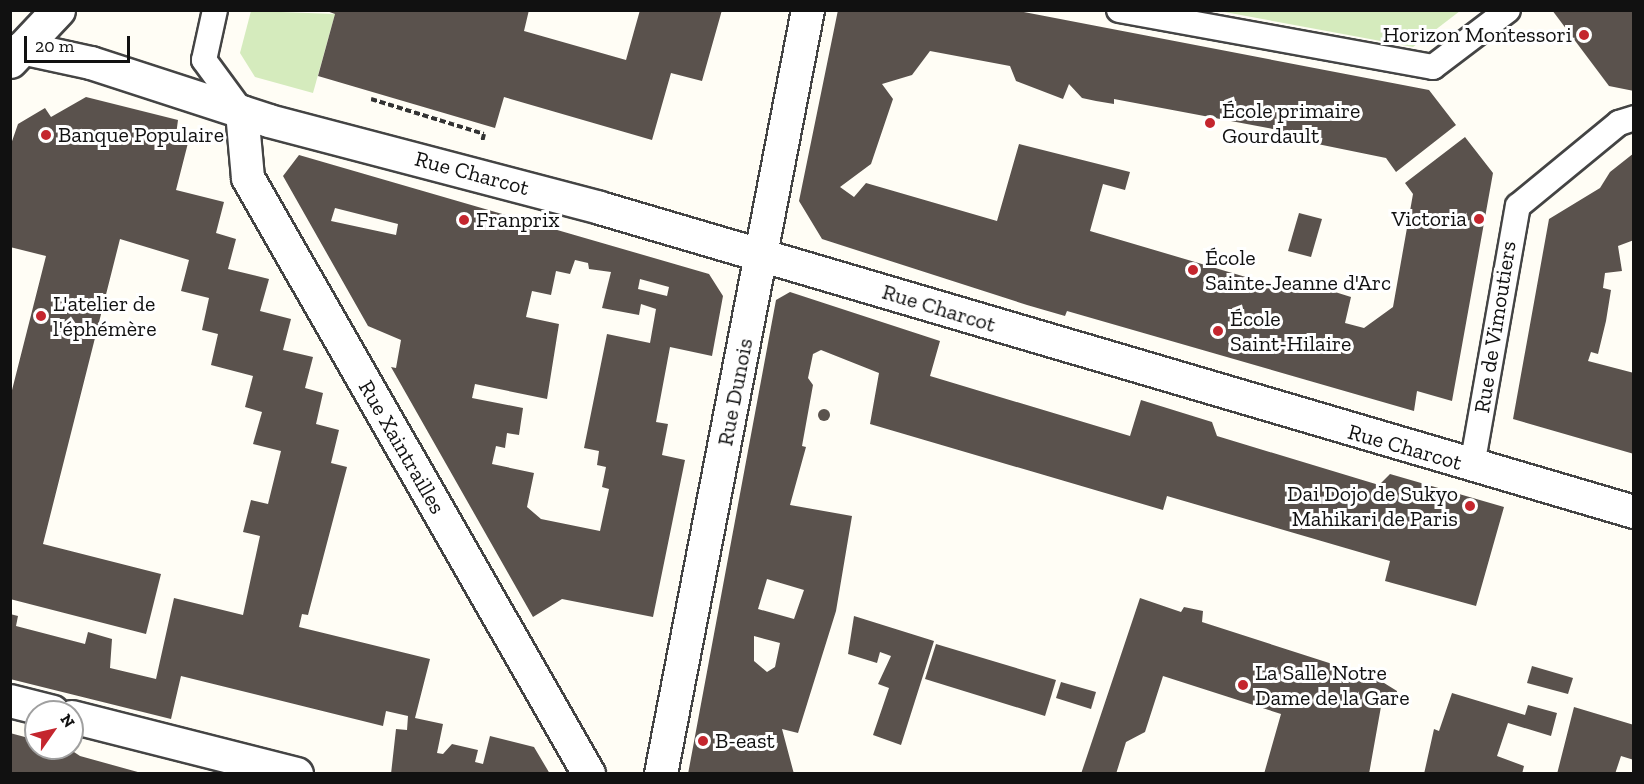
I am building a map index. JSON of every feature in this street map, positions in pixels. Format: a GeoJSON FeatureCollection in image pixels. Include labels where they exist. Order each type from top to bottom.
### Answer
{"type":"FeatureCollection","features":[{"type":"Feature","properties":{"kind":"street"},"geometry":{"type":"LineString","coordinates":[[14,52],[58,10]]}},
{"type":"Feature","properties":{"kind":"street"},"geometry":{"type":"LineString","coordinates":[[215,10],[204,60],[242,112]]}},
{"type":"Feature","properties":{"kind":"street","name":"Rue Dunois"},"geometry":{"type":"LineString","coordinates":[[661,774],[808,10]]}},
{"type":"Feature","properties":{"kind":"street"},"geometry":{"type":"LineString","coordinates":[[1119,10],[1433,67],[1508,10]]}},
{"type":"Feature","properties":{"kind":"street","name":"Rue Charcot"},"geometry":{"type":"LineString","coordinates":[[14,52],[91,63],[242,112],[761,255],[1634,512]]}},
{"type":"Feature","properties":{"kind":"street","name":"Rue Xaintrailles"},"geometry":{"type":"LineString","coordinates":[[242,112],[248,178],[589,774]]}},
{"type":"Feature","properties":{"kind":"street","name":"Rue de Vimoutiers"},"geometry":{"type":"LineString","coordinates":[[1472,466],[1511,222],[1529,192],[1626,121]]}},
{"type":"Feature","properties":{"kind":"street"},"geometry":{"type":"LineString","coordinates":[[84,720],[297,774]]}},
{"type":"Feature","properties":{"kind":"path"},"geometry":{"type":"LineString","coordinates":[[371,99],[484,134],[482,142]]}},
{"type":"Feature","properties":{"kind":"green space"},"geometry":{"type":"Polygon","coordinates":[[[251,11],[335,14],[313,93],[255,77],[240,53],[251,11]]]}},
{"type":"Feature","properties":{"kind":"green space"},"geometry":{"type":"Polygon","coordinates":[[[1219,11],[1460,11],[1413,47],[1219,11]]]}},
{"type":"Feature","properties":{"kind":"building"},"geometry":{"type":"Polygon","coordinates":[[[324,10],[529,10],[524,31],[626,60],[640,10],[722,10],[702,81],[671,73],[652,140],[504,97],[495,128],[318,76],[335,14],[324,10]]]}},
{"type":"Feature","properties":{"kind":"building"},"geometry":{"type":"Polygon","coordinates":[[[838,10],[1013,10],[1429,90],[1456,125],[1396,172],[1386,158],[1293,139],[1294,133],[1114,99],[1114,104],[1082,98],[1069,84],[1063,99],[1016,81],[1010,66],[930,51],[912,75],[882,84],[893,99],[871,164],[840,187],[854,197],[866,183],[997,221],[1019,144],[1130,172],[1125,190],[1103,184],[1090,231],[1300,293],[1303,282],[1351,297],[1345,323],[1364,328],[1393,307],[1413,194],[1405,183],[1465,137],[1493,173],[1452,401],[1417,391],[1414,411],[1067,311],[1065,316],[1027,305],[822,239],[799,201],[838,10]]]}},
{"type":"Feature","properties":{"kind":"building"},"geometry":{"type":"Polygon","coordinates":[[[1552,10],[1634,10],[1634,91],[1609,86],[1552,10]]]}},
{"type":"Feature","properties":{"kind":"building"},"geometry":{"type":"Polygon","coordinates":[[[86,97],[178,120],[176,135],[189,139],[176,190],[224,202],[216,233],[236,239],[228,269],[269,279],[260,311],[291,319],[283,350],[313,357],[305,388],[323,393],[316,424],[339,430],[331,463],[347,467],[308,615],[302,614],[299,627],[430,659],[415,718],[443,724],[437,753],[443,754],[452,744],[478,750],[475,762],[483,764],[490,736],[534,747],[550,774],[391,774],[396,729],[407,730],[408,716],[386,711],[383,726],[181,676],[171,719],[10,679],[10,614],[18,616],[16,626],[85,644],[88,632],[112,639],[110,668],[156,679],[174,598],[243,615],[260,536],[243,532],[251,500],[268,504],[281,451],[253,444],[262,412],[245,407],[253,376],[211,365],[218,334],[202,330],[209,298],[181,291],[189,260],[120,239],[43,544],[161,574],[146,634],[10,599],[10,398],[46,256],[10,247],[10,147],[18,124],[45,108],[51,117],[86,97]]]}},
{"type":"Feature","properties":{"kind":"building"},"geometry":{"type":"Polygon","coordinates":[[[1634,153],[1634,240],[1618,246],[1622,271],[1605,273],[1603,288],[1611,290],[1606,321],[1598,354],[1591,352],[1588,361],[1634,373],[1634,454],[1513,419],[1549,219],[1600,188],[1610,172],[1634,153]]]}},
{"type":"Feature","properties":{"kind":"building"},"geometry":{"type":"Polygon","coordinates":[[[299,155],[709,274],[723,296],[712,356],[670,347],[656,422],[668,424],[662,455],[685,460],[653,617],[562,599],[533,617],[391,367],[396,368],[401,340],[368,326],[283,176],[299,155]],[[335,208],[331,221],[396,235],[398,224],[335,208]],[[575,260],[570,274],[556,271],[551,295],[532,291],[526,317],[559,324],[547,399],[475,384],[472,398],[523,408],[519,435],[507,433],[505,448],[496,446],[492,464],[534,473],[527,507],[541,519],[600,531],[609,489],[602,487],[606,467],[597,465],[599,451],[584,448],[607,334],[650,343],[656,309],[641,304],[639,315],[602,308],[611,272],[589,269],[588,263],[575,260]],[[640,279],[638,289],[667,296],[669,287],[640,279]]]}},
{"type":"Feature","properties":{"kind":"building"},"geometry":{"type":"Polygon","coordinates":[[[1299,213],[1322,219],[1311,257],[1288,251],[1299,213]]]}},
{"type":"Feature","properties":{"kind":"building"},"geometry":{"type":"Polygon","coordinates":[[[790,292],[940,341],[930,376],[1130,436],[1141,400],[1212,422],[1217,436],[1379,485],[1390,474],[1504,507],[1476,606],[1385,581],[1390,561],[1167,496],[1163,510],[870,424],[879,373],[821,350],[813,354],[808,378],[813,385],[802,446],[806,447],[790,505],[852,516],[836,611],[798,733],[782,729],[794,774],[688,774],[776,300],[790,292]],[[767,579],[758,609],[794,619],[804,590],[767,579]],[[754,636],[754,661],[767,672],[775,667],[780,643],[754,636]]]}},
{"type":"Feature","properties":{"kind":"building"},"geometry":{"type":"Polygon","coordinates":[[[826,409],[830,415],[826,421],[822,421],[818,413],[826,409]]]}},
{"type":"Feature","properties":{"kind":"building"},"geometry":{"type":"Polygon","coordinates":[[[1140,598],[1181,612],[1184,607],[1203,611],[1202,622],[1376,678],[1397,691],[1397,703],[1382,701],[1369,774],[1264,774],[1281,714],[1163,676],[1145,732],[1126,742],[1116,774],[1081,774],[1140,598]]]}},
{"type":"Feature","properties":{"kind":"building"},"geometry":{"type":"Polygon","coordinates":[[[854,616],[934,641],[901,745],[873,735],[889,688],[878,684],[891,656],[880,652],[877,663],[848,654],[854,616]]]}},
{"type":"Feature","properties":{"kind":"building"},"geometry":{"type":"Polygon","coordinates":[[[936,644],[1056,680],[1045,716],[925,679],[936,644]]]}},
{"type":"Feature","properties":{"kind":"building"},"geometry":{"type":"Polygon","coordinates":[[[1532,666],[1573,678],[1568,694],[1527,683],[1532,666]]]}},
{"type":"Feature","properties":{"kind":"building"},"geometry":{"type":"Polygon","coordinates":[[[1061,682],[1096,692],[1091,709],[1056,698],[1061,682]]]}},
{"type":"Feature","properties":{"kind":"building"},"geometry":{"type":"Polygon","coordinates":[[[1452,693],[1525,715],[1528,705],[1557,713],[1551,736],[1508,723],[1497,756],[1524,766],[1522,774],[1424,774],[1434,729],[1439,731],[1452,693]]]}},
{"type":"Feature","properties":{"kind":"building"},"geometry":{"type":"Polygon","coordinates":[[[1574,707],[1634,725],[1634,760],[1621,756],[1615,774],[1557,774],[1574,707]]]}},
{"type":"Feature","properties":{"kind":"building"},"geometry":{"type":"Polygon","coordinates":[[[10,733],[24,737],[24,760],[84,760],[84,757],[145,774],[10,774],[10,733]]]}},
{"type":"Feature","properties":{"kind":"place","name":"Horizon Montessori"},"geometry":{"type":"Point","coordinates":[1584,35]}},
{"type":"Feature","properties":{"kind":"place","name":"École primaire Gourdault"},"geometry":{"type":"Point","coordinates":[1210,123]}},
{"type":"Feature","properties":{"kind":"place","name":"Banque Populaire"},"geometry":{"type":"Point","coordinates":[46,135]}},
{"type":"Feature","properties":{"kind":"place","name":"Victoria"},"geometry":{"type":"Point","coordinates":[1479,219]}},
{"type":"Feature","properties":{"kind":"place","name":"Franprix"},"geometry":{"type":"Point","coordinates":[464,220]}},
{"type":"Feature","properties":{"kind":"place","name":"École Sainte-Jeanne d'Arc"},"geometry":{"type":"Point","coordinates":[1193,270]}},
{"type":"Feature","properties":{"kind":"place","name":"L'atelier de l'éphémère"},"geometry":{"type":"Point","coordinates":[41,316]}},
{"type":"Feature","properties":{"kind":"place","name":"École Saint-Hilaire"},"geometry":{"type":"Point","coordinates":[1218,331]}},
{"type":"Feature","properties":{"kind":"place","name":"Dai Dojo de Sukyo Mahikari de Paris"},"geometry":{"type":"Point","coordinates":[1470,506]}},
{"type":"Feature","properties":{"kind":"place","name":"La Salle Notre Dame de la Gare"},"geometry":{"type":"Point","coordinates":[1243,685]}},
{"type":"Feature","properties":{"kind":"place","name":"B-east"},"geometry":{"type":"Point","coordinates":[703,741]}}]}
